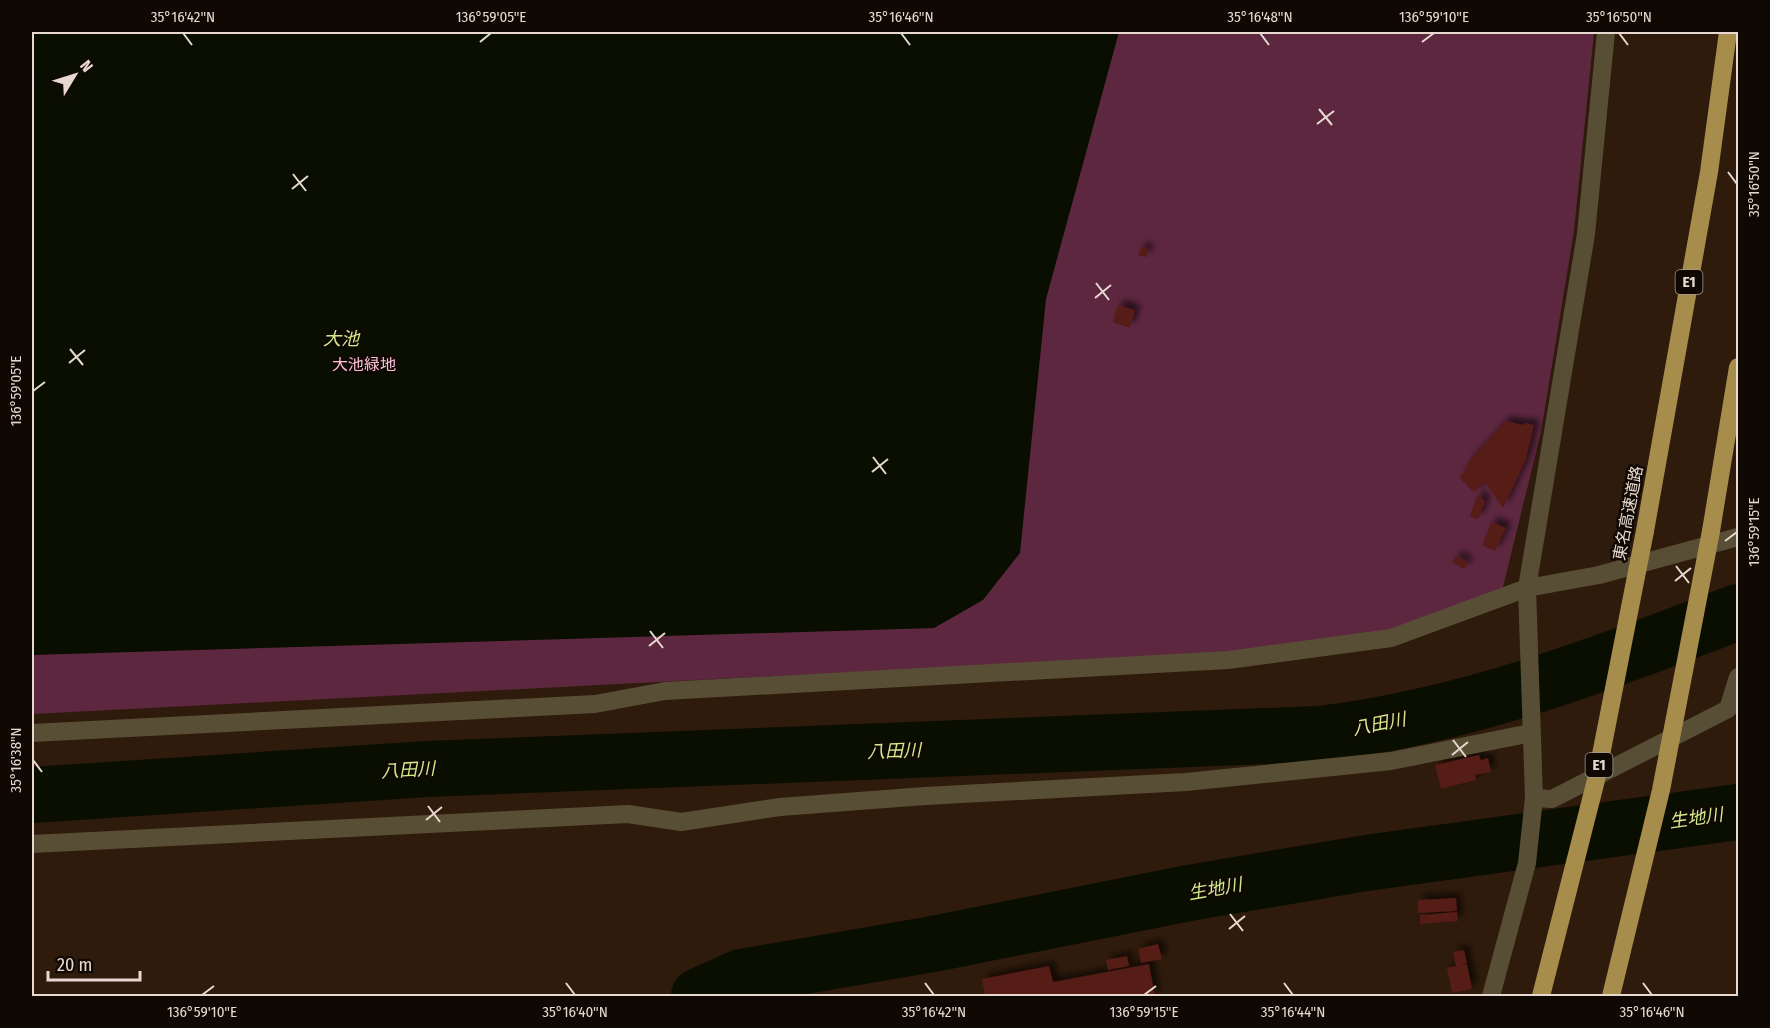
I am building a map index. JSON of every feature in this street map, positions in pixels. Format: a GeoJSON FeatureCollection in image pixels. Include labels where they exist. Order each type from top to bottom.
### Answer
{"type":"FeatureCollection","features":[{"type":"Feature","properties":{"kind":"highway","name":"東名高速道路"},"geometry":{"type":"LineString","coordinates":[[1541,996],[1596,780],[1709,172],[1728,32]]}},
{"type":"Feature","properties":{"kind":"highway"},"geometry":{"type":"LineString","coordinates":[[1611,996],[1660,790],[1711,531],[1738,367]]}},
{"type":"Feature","properties":{"kind":"street"},"geometry":{"type":"LineString","coordinates":[[1491,996],[1527,863],[1534,798],[1527,588],[1586,234],[1606,32]]}},
{"type":"Feature","properties":{"kind":"street"},"geometry":{"type":"LineString","coordinates":[[32,733],[595,704],[665,691],[1228,660],[1391,638],[1527,588],[1599,575],[1738,537]]}},
{"type":"Feature","properties":{"kind":"street"},"geometry":{"type":"LineString","coordinates":[[1534,798],[1552,799],[1728,709],[1738,677]]}},
{"type":"Feature","properties":{"kind":"street"},"geometry":{"type":"LineString","coordinates":[[32,844],[628,814],[681,822],[780,807],[925,796],[1186,782],[1391,762],[1531,734]]}},
{"type":"Feature","properties":{"kind":"green space","name":"大池"},"geometry":{"type":"Polygon","coordinates":[[[32,32],[1594,32],[1574,231],[1541,432],[1501,595],[1389,630],[1226,653],[32,714],[32,32]]]}},
{"type":"Feature","properties":{"kind":"water","name":"大池"},"geometry":{"type":"Polygon","coordinates":[[[32,32],[1119,32],[1046,299],[1020,553],[983,600],[934,628],[32,655],[32,32]]]}},
{"type":"Feature","properties":{"kind":"building"},"geometry":{"type":"Polygon","coordinates":[[[1141,247],[1149,250],[1146,257],[1138,255],[1141,247]]]}},
{"type":"Feature","properties":{"kind":"building"},"geometry":{"type":"Polygon","coordinates":[[[1118,305],[1135,310],[1130,328],[1113,322],[1118,305]]]}},
{"type":"Feature","properties":{"kind":"building"},"geometry":{"type":"Polygon","coordinates":[[[1506,421],[1534,425],[1526,459],[1503,508],[1485,482],[1474,492],[1459,477],[1468,468],[1466,465],[1506,421]]]}},
{"type":"Feature","properties":{"kind":"building"},"geometry":{"type":"Polygon","coordinates":[[[1478,495],[1485,501],[1478,519],[1470,516],[1478,495]]]}},
{"type":"Feature","properties":{"kind":"building"},"geometry":{"type":"Polygon","coordinates":[[[1492,522],[1506,528],[1495,551],[1482,545],[1492,522]]]}},
{"type":"Feature","properties":{"kind":"building"},"geometry":{"type":"Polygon","coordinates":[[[1456,556],[1468,563],[1464,569],[1452,562],[1456,556]]]}},
{"type":"Feature","properties":{"kind":"building"},"geometry":{"type":"Polygon","coordinates":[[[1479,755],[1481,760],[1488,758],[1491,772],[1475,775],[1476,780],[1441,789],[1435,765],[1479,755]]]}},
{"type":"Feature","properties":{"kind":"building"},"geometry":{"type":"Polygon","coordinates":[[[1456,898],[1457,911],[1418,913],[1418,900],[1456,898]]]}},
{"type":"Feature","properties":{"kind":"building"},"geometry":{"type":"Polygon","coordinates":[[[1457,912],[1458,921],[1420,924],[1420,915],[1457,912]]]}},
{"type":"Feature","properties":{"kind":"building"},"geometry":{"type":"Polygon","coordinates":[[[1158,944],[1162,959],[1141,963],[1138,949],[1158,944]]]}},
{"type":"Feature","properties":{"kind":"building"},"geometry":{"type":"Polygon","coordinates":[[[1464,950],[1467,963],[1460,965],[1467,964],[1472,989],[1452,993],[1447,968],[1456,966],[1453,952],[1464,950]]]}},
{"type":"Feature","properties":{"kind":"building"},"geometry":{"type":"Polygon","coordinates":[[[1127,956],[1129,966],[1108,970],[1106,960],[1127,956]]]}},
{"type":"Feature","properties":{"kind":"building"},"geometry":{"type":"Polygon","coordinates":[[[1149,964],[1155,996],[985,996],[982,979],[1049,966],[1053,982],[1149,964]]]}},
{"type":"Feature","properties":{"kind":"waterway","name":"八田川"},"geometry":{"type":"LineString","coordinates":[[32,795],[427,769],[1319,734],[1373,726],[1480,702],[1636,651],[1738,612]]}},
{"type":"Feature","properties":{"kind":"waterway","name":"生地川"},"geometry":{"type":"LineString","coordinates":[[699,996],[741,977],[933,944],[1189,893],[1366,863],[1738,812]]}},
{"type":"Feature","properties":{"kind":"park label","name":"大池緑地"},"geometry":{"type":"Point","coordinates":[364,364]}}]}
